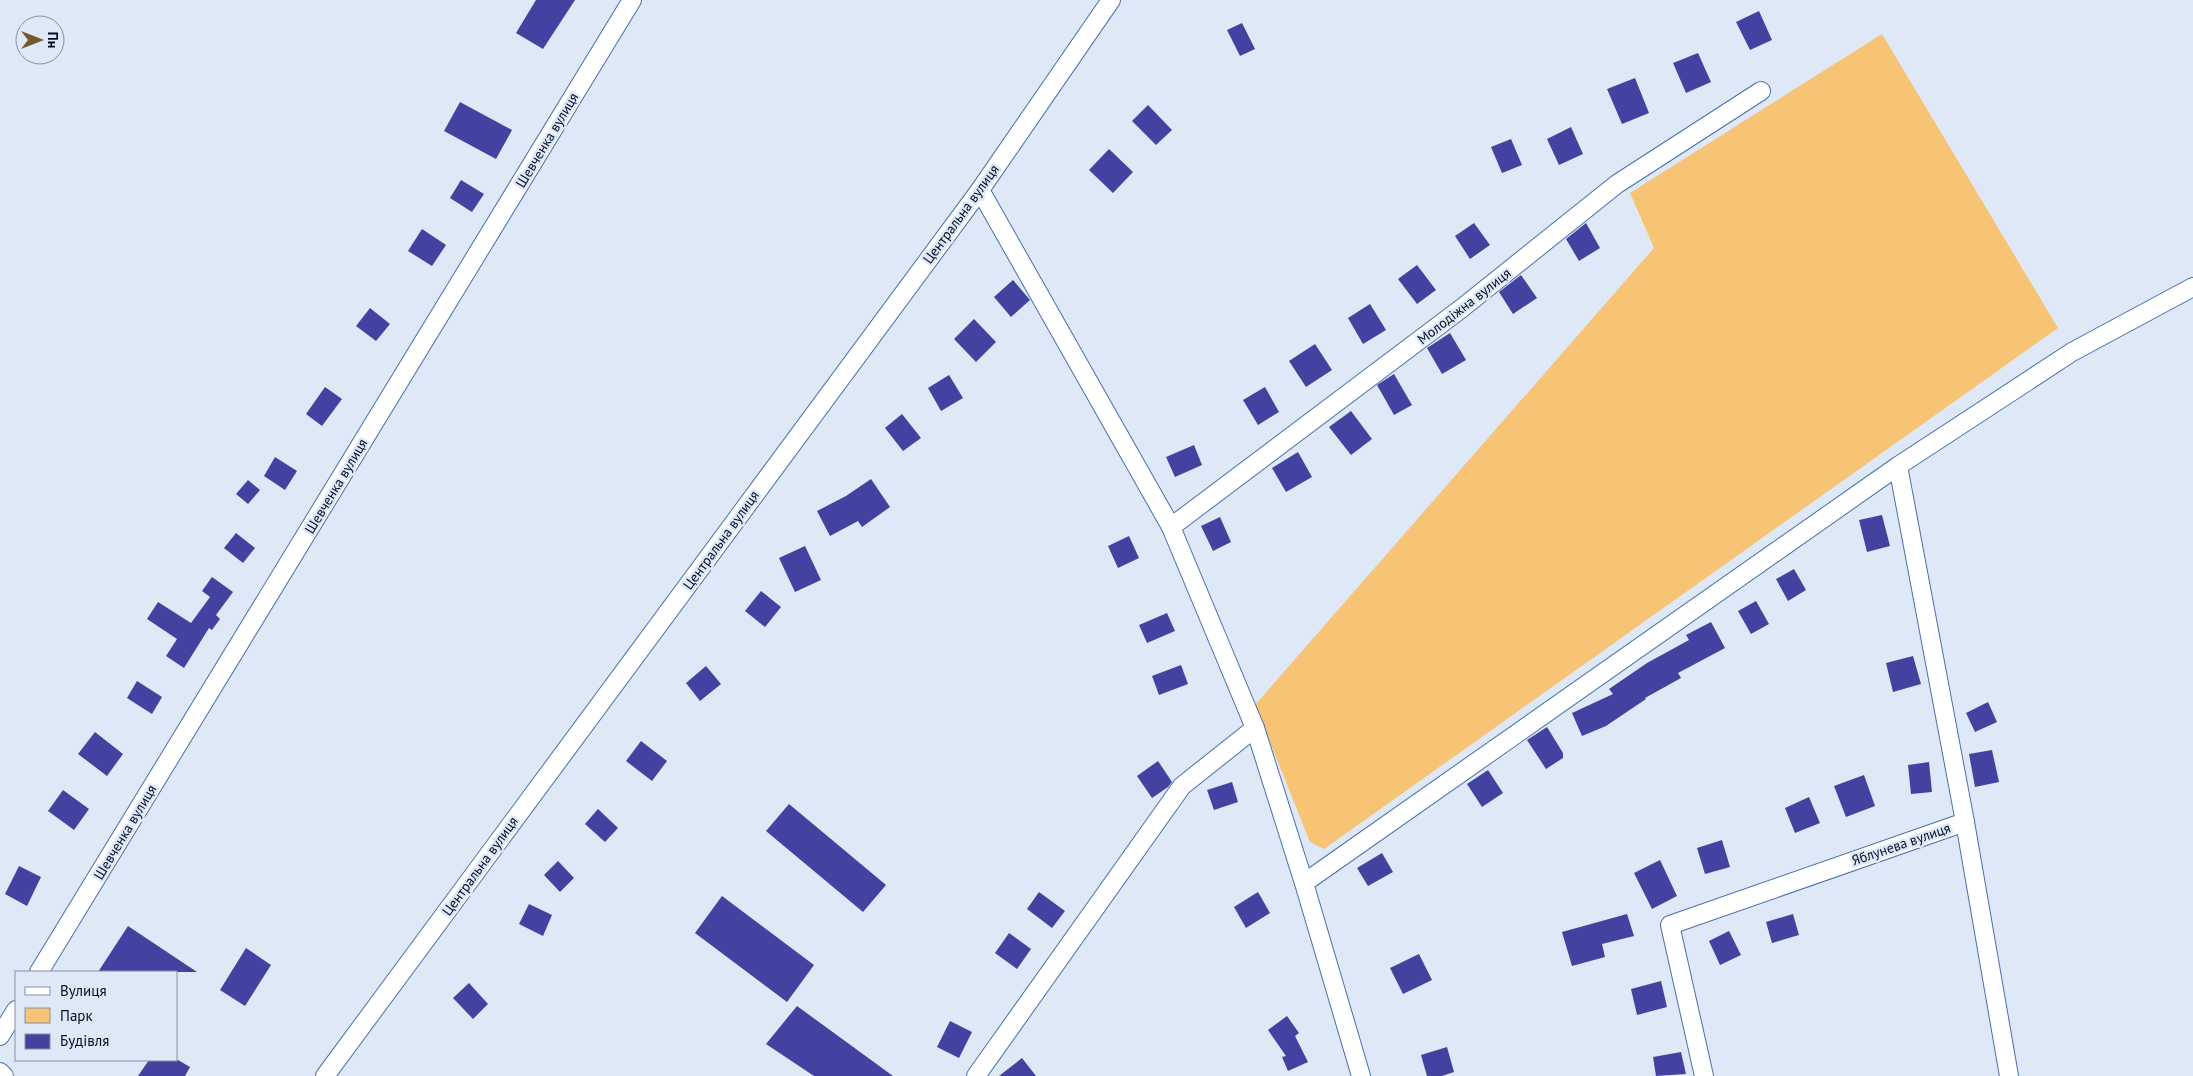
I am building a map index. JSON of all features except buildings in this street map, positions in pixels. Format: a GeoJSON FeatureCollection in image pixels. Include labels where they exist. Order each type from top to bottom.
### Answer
{"type":"FeatureCollection","features":[{"type":"Feature","properties":{"kind":"street","name":"Шевченка вулиця"},"geometry":{"type":"LineString","coordinates":[[40,971],[632,0]]}},
{"type":"Feature","properties":{"kind":"street","name":"Центральна вулиця"},"geometry":{"type":"LineString","coordinates":[[326,1076],[980,190],[1111,0]]}},
{"type":"Feature","properties":{"kind":"street","name":"Молодіжна вулиця"},"geometry":{"type":"LineString","coordinates":[[1171,526],[1462,308],[1617,184],[1761,91]]}},
{"type":"Feature","properties":{"kind":"street"},"geometry":{"type":"LineString","coordinates":[[980,190],[1171,526],[1255,728],[1304,883],[1360,1076]]}},
{"type":"Feature","properties":{"kind":"street"},"geometry":{"type":"LineString","coordinates":[[1304,883],[1898,466],[2072,352],[2193,287]]}},
{"type":"Feature","properties":{"kind":"street","name":"Яблунева вулиця"},"geometry":{"type":"LineString","coordinates":[[1704,1076],[1670,925],[1965,822],[1898,466]]}},
{"type":"Feature","properties":{"kind":"street"},"geometry":{"type":"LineString","coordinates":[[976,1076],[1182,786],[1255,728]]}},
{"type":"Feature","properties":{"kind":"street"},"geometry":{"type":"LineString","coordinates":[[1965,822],[2009,1076]]}},
{"type":"Feature","properties":{"kind":"street"},"geometry":{"type":"LineString","coordinates":[[0,1036],[15,1012]]}},
{"type":"Feature","properties":{"kind":"street"},"geometry":{"type":"LineString","coordinates":[[0,1072],[4,1076]]}},
{"type":"Feature","properties":{"kind":"green space"},"geometry":{"type":"Polygon","coordinates":[[[1882,34],[2058,328],[1324,849],[1310,842],[1255,705],[1654,248],[1630,193],[1882,34]]]}}]}
